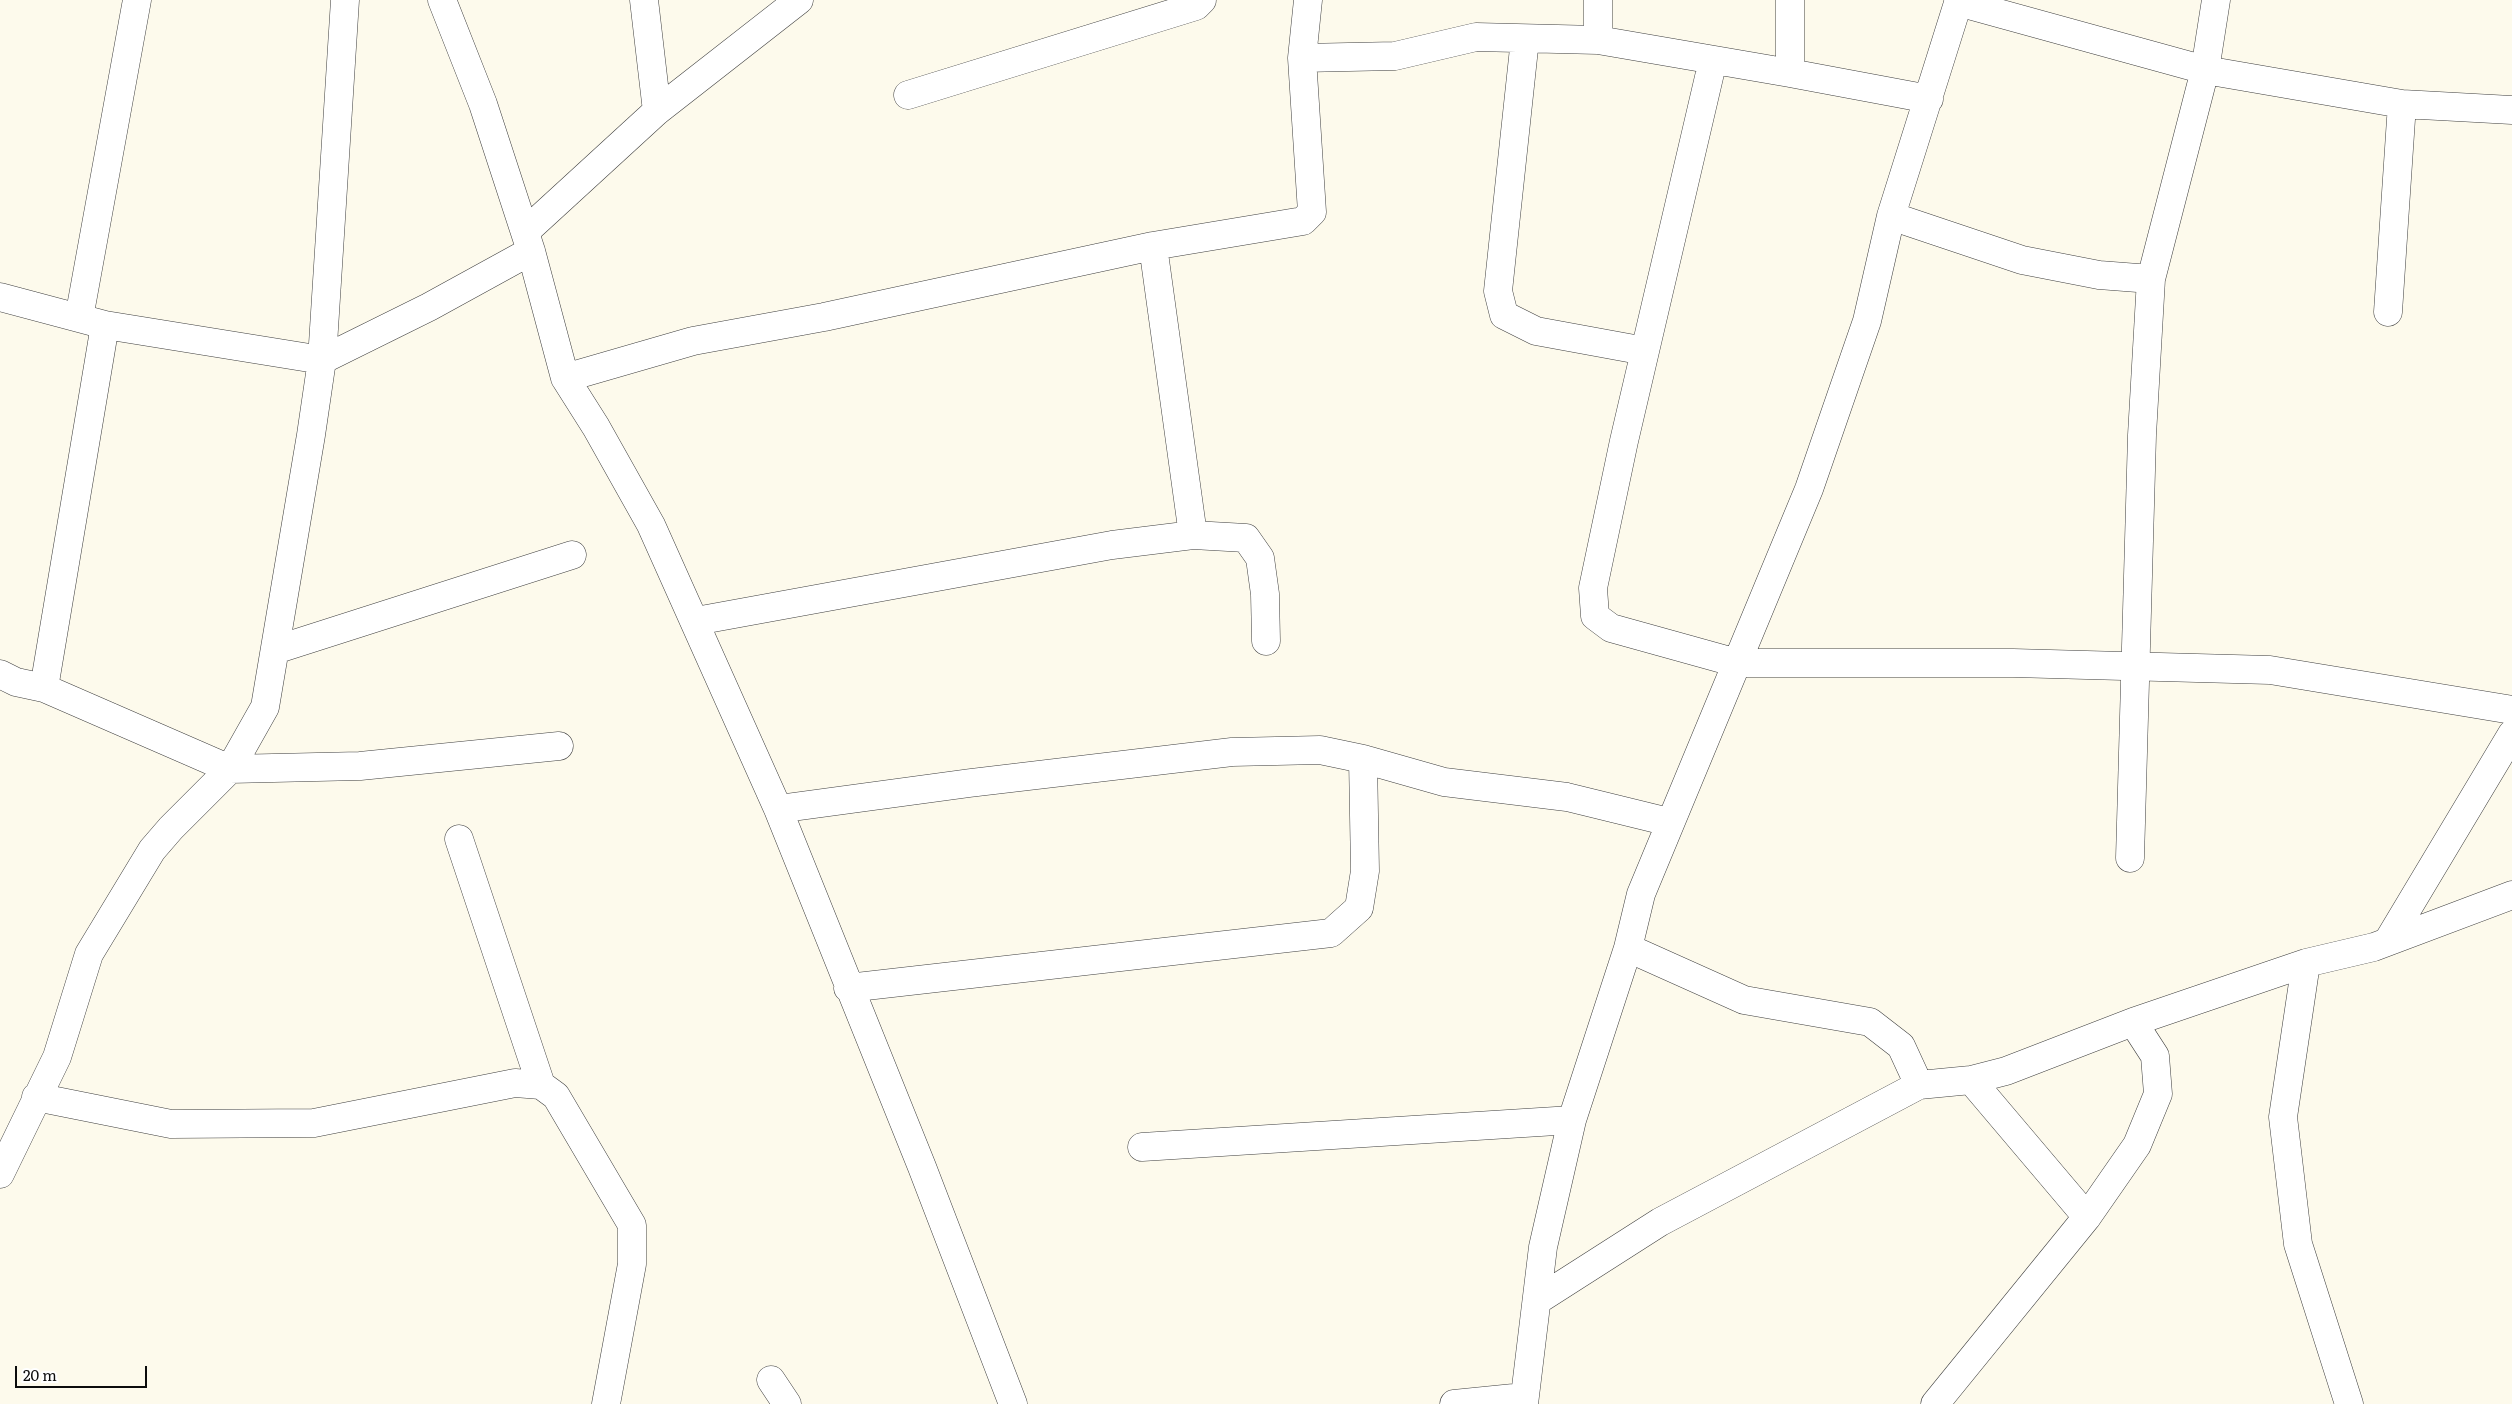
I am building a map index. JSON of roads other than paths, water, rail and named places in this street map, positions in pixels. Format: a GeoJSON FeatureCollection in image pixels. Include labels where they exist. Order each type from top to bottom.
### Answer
{"type":"FeatureCollection","features":[{"type":"Feature","properties":{"kind":"street"},"geometry":{"type":"LineString","coordinates":[[44,688],[137,0]]}},
{"type":"Feature","properties":{"kind":"street"},"geometry":{"type":"LineString","coordinates":[[0,1174],[57,1057],[89,954],[152,850],[171,828],[230,769],[265,707],[312,435],[322,360],[345,0]]}},
{"type":"Feature","properties":{"kind":"street"},"geometry":{"type":"LineString","coordinates":[[442,0],[483,104],[528,241],[565,378],[596,426],[651,525],[778,809],[848,988],[922,1167],[1013,1404]]}},
{"type":"Feature","properties":{"kind":"street"},"geometry":{"type":"LineString","coordinates":[[644,0],[657,111]]}},
{"type":"Feature","properties":{"kind":"street"},"geometry":{"type":"LineString","coordinates":[[0,297],[92,322],[322,360],[429,307],[528,241],[657,111],[799,0]]}},
{"type":"Feature","properties":{"kind":"street"},"geometry":{"type":"LineString","coordinates":[[908,96],[1196,6],[1202,0]]}},
{"type":"Feature","properties":{"kind":"street"},"geometry":{"type":"LineString","coordinates":[[565,378],[693,341],[824,317],[1154,246],[1291,224],[1303,220],[1312,212],[1302,58],[1308,0]]}},
{"type":"Feature","properties":{"kind":"street"},"geometry":{"type":"LineString","coordinates":[[1598,0],[1598,40]]}},
{"type":"Feature","properties":{"kind":"street"},"geometry":{"type":"LineString","coordinates":[[1790,0],[1790,73]]}},
{"type":"Feature","properties":{"kind":"street"},"geometry":{"type":"LineString","coordinates":[[2130,858],[2142,435],[2151,279],[2205,70],[2216,0]]}},
{"type":"Feature","properties":{"kind":"street"},"geometry":{"type":"LineString","coordinates":[[1454,1404],[1524,1400],[1543,1248],[1572,1120],[1628,948],[1641,894],[1669,822],[1809,489],[1868,321],[1891,216],[1958,1],[2205,70],[2402,104],[2512,110]]}},
{"type":"Feature","properties":{"kind":"street"},"geometry":{"type":"LineString","coordinates":[[1302,58],[1395,56],[1476,37],[1598,40],[1929,99]]}},
{"type":"Feature","properties":{"kind":"street"},"geometry":{"type":"LineString","coordinates":[[1525,39],[1498,291],[1504,315],[1536,331],[1645,352]]}},
{"type":"Feature","properties":{"kind":"street"},"geometry":{"type":"LineString","coordinates":[[1713,60],[1645,352],[1593,588],[1595,616],[1611,628],[1737,663],[2013,663],[2270,670],[2512,710]]}},
{"type":"Feature","properties":{"kind":"street"},"geometry":{"type":"LineString","coordinates":[[2388,312],[2402,104]]}},
{"type":"Feature","properties":{"kind":"street"},"geometry":{"type":"LineString","coordinates":[[1891,216],[2022,260],[2099,275],[2151,279]]}},
{"type":"Feature","properties":{"kind":"street"},"geometry":{"type":"LineString","coordinates":[[1154,246],[1193,535]]}},
{"type":"Feature","properties":{"kind":"street"},"geometry":{"type":"LineString","coordinates":[[696,622],[1112,545],[1193,535],[1246,538],[1260,558],[1265,594],[1266,641]]}},
{"type":"Feature","properties":{"kind":"street"},"geometry":{"type":"LineString","coordinates":[[274,650],[572,555]]}},
{"type":"Feature","properties":{"kind":"street"},"geometry":{"type":"LineString","coordinates":[[5,683],[44,688],[230,769],[360,766],[559,746]]}},
{"type":"Feature","properties":{"kind":"street"},"geometry":{"type":"LineString","coordinates":[[2388,942],[2512,734]]}},
{"type":"Feature","properties":{"kind":"street"},"geometry":{"type":"LineString","coordinates":[[778,809],[970,783],[1232,752],[1320,750],[1362,759],[1444,782],[1566,797],[1669,822]]}},
{"type":"Feature","properties":{"kind":"street"},"geometry":{"type":"LineString","coordinates":[[848,988],[1331,933],[1359,908],[1365,871],[1362,759]]}},
{"type":"Feature","properties":{"kind":"street"},"geometry":{"type":"LineString","coordinates":[[459,839],[541,1085]]}},
{"type":"Feature","properties":{"kind":"street"},"geometry":{"type":"LineString","coordinates":[[1538,1300],[1660,1222],[1919,1085],[1971,1080],[2006,1071],[2133,1022],[2306,963],[2388,942],[2512,895]]}},
{"type":"Feature","properties":{"kind":"street"},"geometry":{"type":"LineString","coordinates":[[1628,948],[1744,1000],[1870,1022],[1902,1046],[1919,1085]]}},
{"type":"Feature","properties":{"kind":"street"},"geometry":{"type":"LineString","coordinates":[[2306,963],[2283,1116],[2298,1244],[2349,1404]]}},
{"type":"Feature","properties":{"kind":"street"},"geometry":{"type":"LineString","coordinates":[[1935,1404],[2087,1217],[2137,1145],[2158,1094],[2155,1056],[2133,1022]]}},
{"type":"Feature","properties":{"kind":"street"},"geometry":{"type":"LineString","coordinates":[[1971,1080],[2087,1217]]}},
{"type":"Feature","properties":{"kind":"street"},"geometry":{"type":"LineString","coordinates":[[36,1097],[171,1124],[314,1123],[516,1083],[541,1085],[556,1096],[632,1225],[632,1264],[606,1404]]}},
{"type":"Feature","properties":{"kind":"street"},"geometry":{"type":"LineString","coordinates":[[1142,1147],[1572,1120]]}},
{"type":"Feature","properties":{"kind":"street"},"geometry":{"type":"LineString","coordinates":[[771,1380],[787,1404]]}}]}
